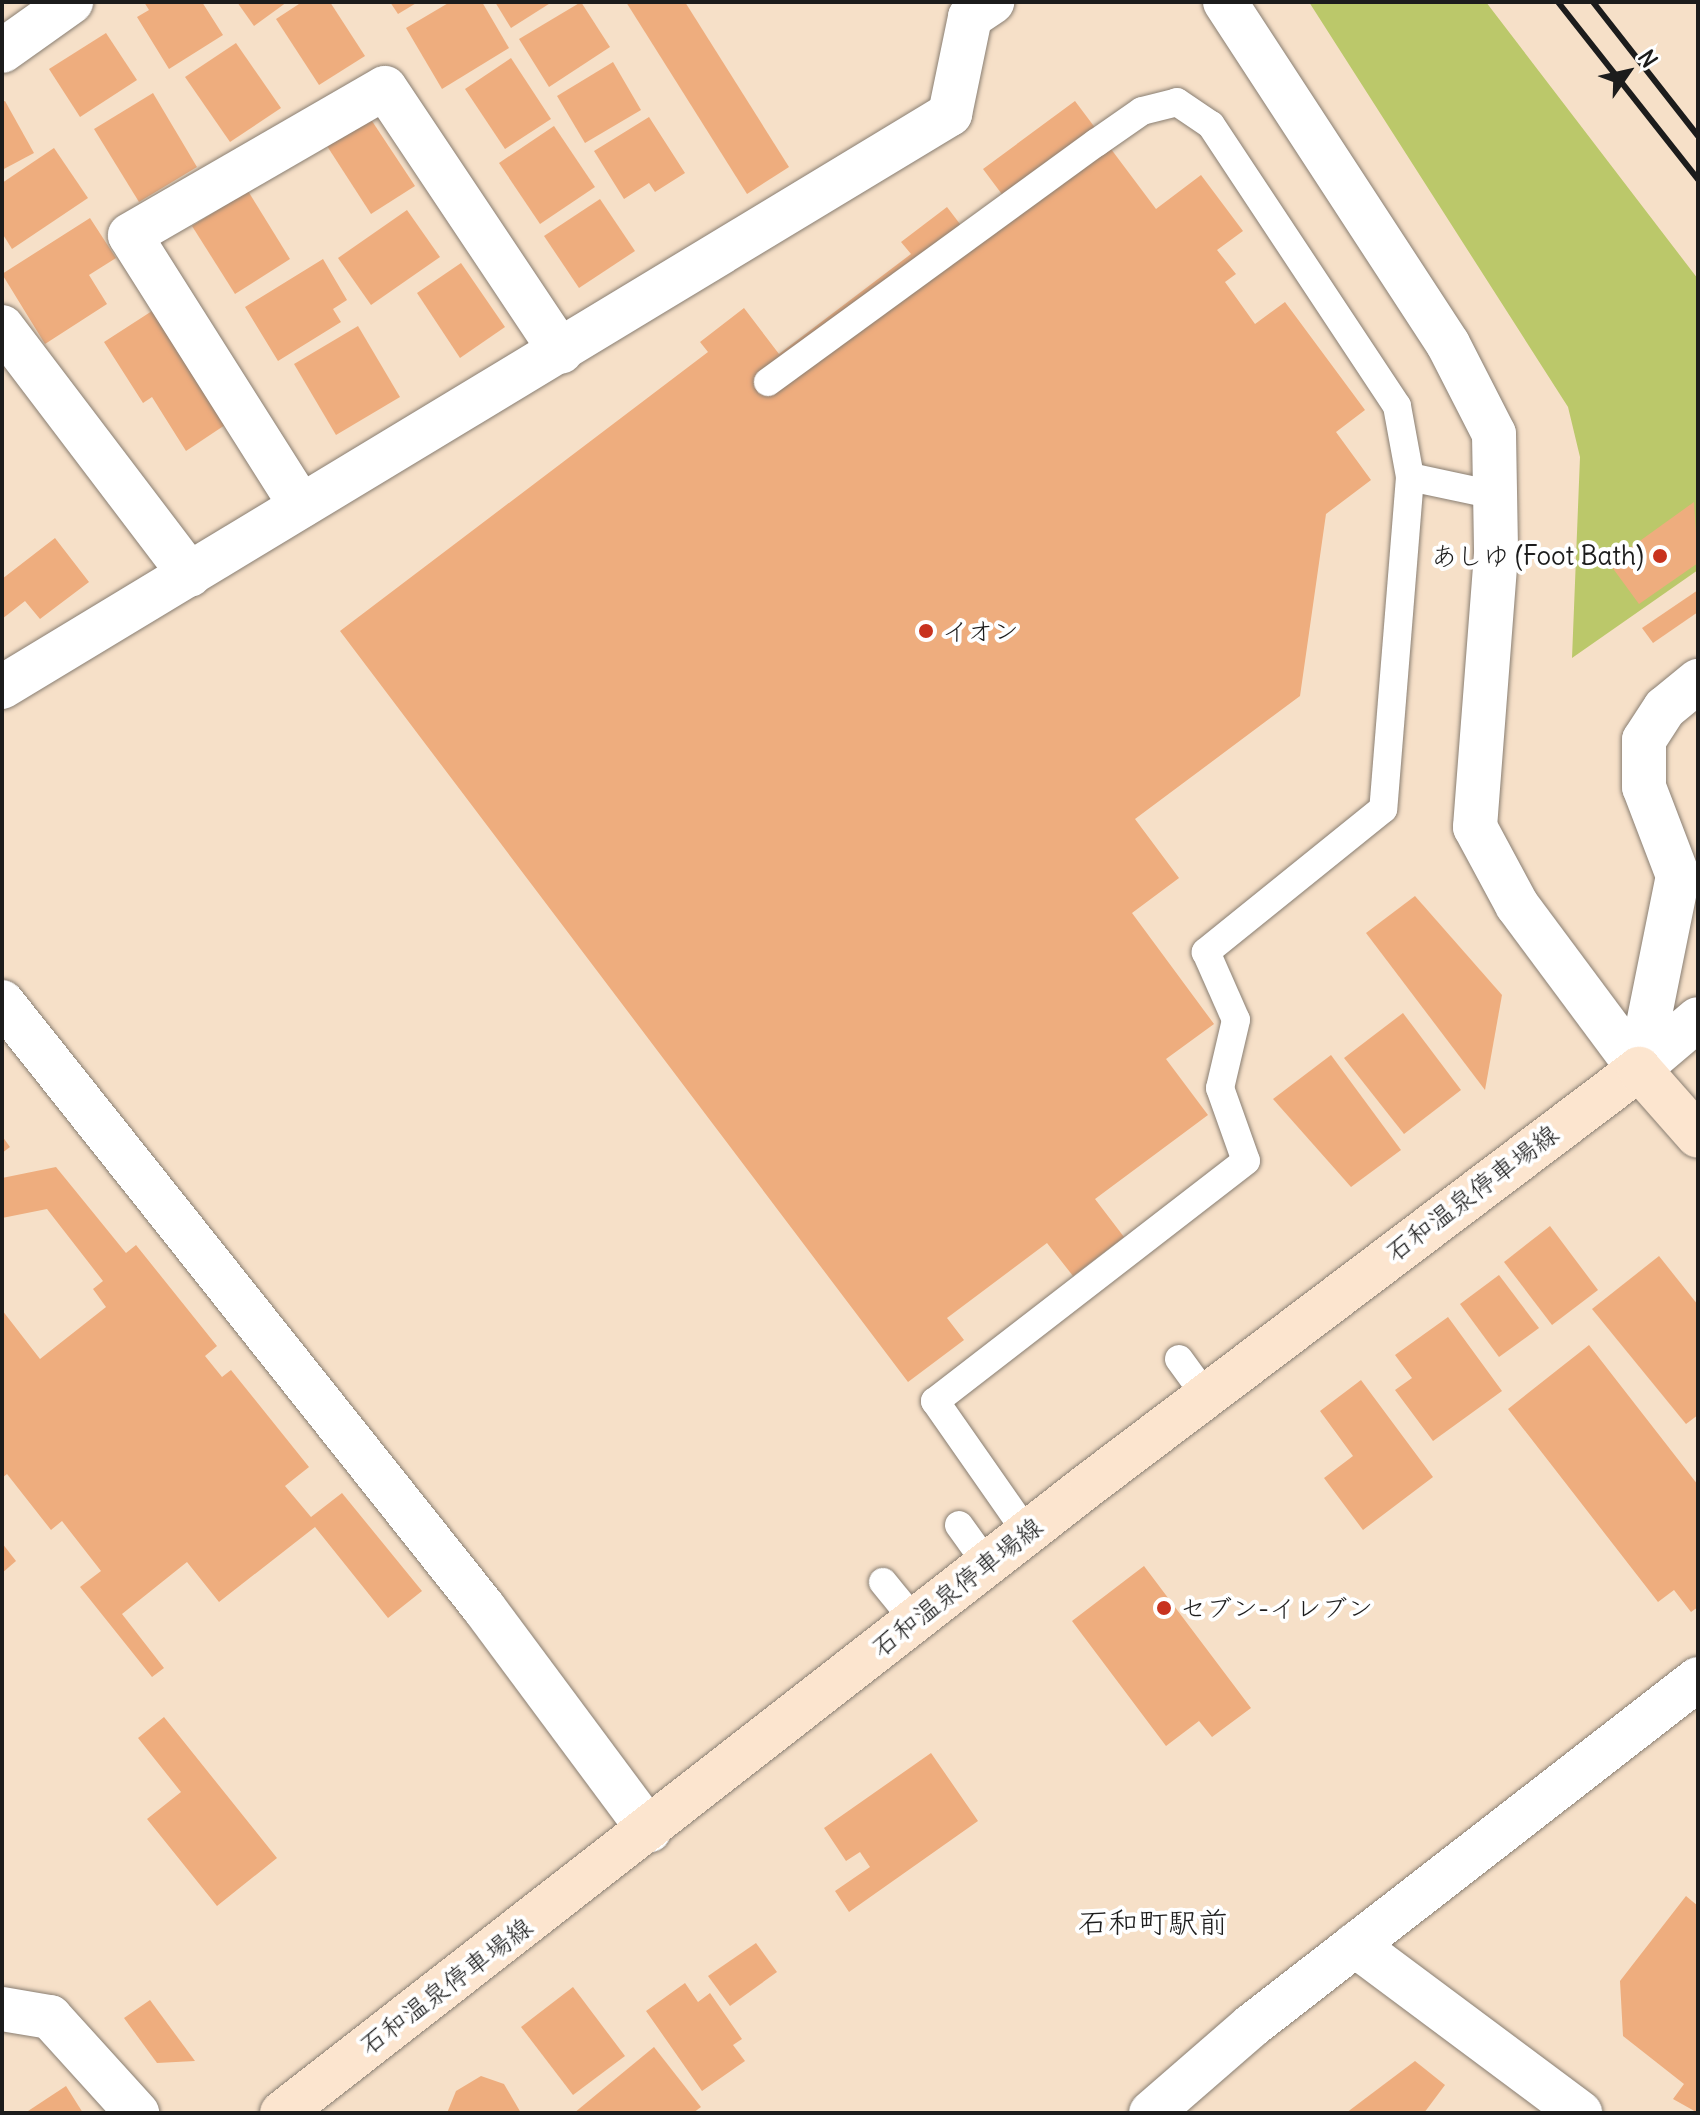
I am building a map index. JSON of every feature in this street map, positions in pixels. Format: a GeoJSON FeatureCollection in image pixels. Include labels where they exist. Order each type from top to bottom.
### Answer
{"type":"FeatureCollection","features":[{"type":"Feature","properties":{"kind":"main road","name":"石和温泉停車場線"},"geometry":{"type":"LineString","coordinates":[[282,2113],[1027,1533],[1639,1069]]}},
{"type":"Feature","properties":{"kind":"main road"},"geometry":{"type":"LineString","coordinates":[[1639,1069],[1698,1136]]}},
{"type":"Feature","properties":{"kind":"street"},"geometry":{"type":"LineString","coordinates":[[2,51],[71,2]]}},
{"type":"Feature","properties":{"kind":"street"},"geometry":{"type":"LineString","coordinates":[[2,687],[127,629],[190,575],[950,114],[970,17],[992,2]]}},
{"type":"Feature","properties":{"kind":"street"},"geometry":{"type":"LineString","coordinates":[[1225,2],[1479,398],[1494,434],[1495,495],[1475,827],[1517,905],[1639,1069]]}},
{"type":"Feature","properties":{"kind":"street"},"geometry":{"type":"LineString","coordinates":[[301,506],[130,235],[385,88],[561,352]]}},
{"type":"Feature","properties":{"kind":"street"},"geometry":{"type":"LineString","coordinates":[[2,327],[190,575]]}},
{"type":"Feature","properties":{"kind":"street"},"geometry":{"type":"LineString","coordinates":[[1639,1069],[1678,876],[1644,787],[1644,740],[1665,708],[1698,681]]}},
{"type":"Feature","properties":{"kind":"street"},"geometry":{"type":"LineString","coordinates":[[2,1002],[484,1608],[649,1830]]}},
{"type":"Feature","properties":{"kind":"street"},"geometry":{"type":"LineString","coordinates":[[1639,1069],[1698,1019]]}},
{"type":"Feature","properties":{"kind":"street"},"geometry":{"type":"LineString","coordinates":[[1151,2113],[1355,1945],[1698,1679]]}},
{"type":"Feature","properties":{"kind":"street"},"geometry":{"type":"LineString","coordinates":[[1355,1945],[1580,2113]]}},
{"type":"Feature","properties":{"kind":"street"},"geometry":{"type":"LineString","coordinates":[[2,2009],[50,2017],[137,2113]]}},
{"type":"Feature","properties":{"kind":"lane"},"geometry":{"type":"LineString","coordinates":[[768,382],[1142,111],[1177,102],[1211,125],[1357,338],[1397,406],[1410,477],[1383,809],[1206,952],[1236,1020],[1220,1088],[1246,1161],[935,1401],[1027,1533]]}},
{"type":"Feature","properties":{"kind":"lane"},"geometry":{"type":"LineString","coordinates":[[1410,477],[1495,495]]}},
{"type":"Feature","properties":{"kind":"lane"},"geometry":{"type":"LineString","coordinates":[[1179,1359],[1206,1396]]}},
{"type":"Feature","properties":{"kind":"lane"},"geometry":{"type":"LineString","coordinates":[[959,1525],[987,1564]]}},
{"type":"Feature","properties":{"kind":"lane"},"geometry":{"type":"LineString","coordinates":[[883,1582],[914,1620]]}},
{"type":"Feature","properties":{"kind":"green space"},"geometry":{"type":"Polygon","coordinates":[[[1309,2],[1486,2],[1698,279],[1698,570],[1572,658],[1580,457],[1568,407],[1309,2]]]}},
{"type":"Feature","properties":{"kind":"building"},"geometry":{"type":"Polygon","coordinates":[[[144,2],[202,2],[223,35],[169,69],[137,17],[149,10],[144,2]]]}},
{"type":"Feature","properties":{"kind":"building"},"geometry":{"type":"Polygon","coordinates":[[[237,2],[287,2],[254,26],[237,2]]]}},
{"type":"Feature","properties":{"kind":"building"},"geometry":{"type":"Polygon","coordinates":[[[302,2],[330,2],[365,56],[319,85],[276,19],[302,2]]]}},
{"type":"Feature","properties":{"kind":"building"},"geometry":{"type":"Polygon","coordinates":[[[390,2],[418,2],[398,14],[390,2]]]}},
{"type":"Feature","properties":{"kind":"building"},"geometry":{"type":"Polygon","coordinates":[[[450,2],[482,2],[509,48],[442,89],[406,28],[450,2]]]}},
{"type":"Feature","properties":{"kind":"building"},"geometry":{"type":"Polygon","coordinates":[[[495,2],[552,2],[511,28],[495,2]]]}},
{"type":"Feature","properties":{"kind":"building"},"geometry":{"type":"Polygon","coordinates":[[[581,2],[610,47],[549,87],[519,39],[581,2]]]}},
{"type":"Feature","properties":{"kind":"building"},"geometry":{"type":"Polygon","coordinates":[[[626,2],[685,2],[789,167],[747,194],[626,2]]]}},
{"type":"Feature","properties":{"kind":"building"},"geometry":{"type":"Polygon","coordinates":[[[106,33],[137,80],[80,117],[49,69],[106,33]]]}},
{"type":"Feature","properties":{"kind":"building"},"geometry":{"type":"Polygon","coordinates":[[[236,43],[281,108],[230,142],[185,77],[236,43]]]}},
{"type":"Feature","properties":{"kind":"building"},"geometry":{"type":"Polygon","coordinates":[[[511,58],[551,119],[505,149],[465,89],[511,58]]]}},
{"type":"Feature","properties":{"kind":"building"},"geometry":{"type":"Polygon","coordinates":[[[613,62],[641,110],[585,143],[557,96],[613,62]]]}},
{"type":"Feature","properties":{"kind":"building"},"geometry":{"type":"Polygon","coordinates":[[[153,93],[197,167],[139,202],[94,129],[153,93]]]}},
{"type":"Feature","properties":{"kind":"building"},"geometry":{"type":"Polygon","coordinates":[[[5,101],[34,153],[2,170],[2,102],[5,101]]]}},
{"type":"Feature","properties":{"kind":"building"},"geometry":{"type":"Polygon","coordinates":[[[1075,101],[1156,209],[1201,175],[1243,231],[1217,250],[1236,274],[1225,282],[1255,324],[1285,302],[1365,410],[1336,432],[1371,480],[1326,514],[1300,696],[1135,819],[1179,878],[1132,913],[1214,1024],[1166,1059],[1208,1115],[1095,1199],[1124,1237],[1073,1276],[1047,1243],[947,1318],[964,1340],[908,1382],[340,631],[708,352],[700,342],[744,308],[779,354],[911,254],[901,242],[947,207],[963,228],[1004,197],[983,169],[1075,101]]]}},
{"type":"Feature","properties":{"kind":"building"},"geometry":{"type":"Polygon","coordinates":[[[649,117],[685,173],[655,192],[649,183],[624,199],[594,151],[649,117]]]}},
{"type":"Feature","properties":{"kind":"building"},"geometry":{"type":"Polygon","coordinates":[[[370,118],[415,186],[371,214],[327,146],[370,118]]]}},
{"type":"Feature","properties":{"kind":"building"},"geometry":{"type":"Polygon","coordinates":[[[554,126],[595,187],[540,224],[499,163],[554,126]]]}},
{"type":"Feature","properties":{"kind":"building"},"geometry":{"type":"Polygon","coordinates":[[[54,148],[88,198],[12,249],[2,233],[2,183],[54,148]]]}},
{"type":"Feature","properties":{"kind":"building"},"geometry":{"type":"Polygon","coordinates":[[[248,191],[290,259],[235,294],[192,226],[248,191]]]}},
{"type":"Feature","properties":{"kind":"building"},"geometry":{"type":"Polygon","coordinates":[[[600,199],[635,251],[579,288],[544,236],[600,199]]]}},
{"type":"Feature","properties":{"kind":"building"},"geometry":{"type":"Polygon","coordinates":[[[407,210],[440,257],[371,305],[338,258],[407,210]]]}},
{"type":"Feature","properties":{"kind":"building"},"geometry":{"type":"Polygon","coordinates":[[[90,218],[116,258],[89,275],[107,304],[45,344],[2,274],[90,218]]]}},
{"type":"Feature","properties":{"kind":"building"},"geometry":{"type":"Polygon","coordinates":[[[323,259],[347,300],[333,309],[341,322],[278,361],[245,307],[323,259]]]}},
{"type":"Feature","properties":{"kind":"building"},"geometry":{"type":"Polygon","coordinates":[[[461,263],[505,327],[460,358],[417,293],[461,263]]]}},
{"type":"Feature","properties":{"kind":"building"},"geometry":{"type":"Polygon","coordinates":[[[152,311],[225,425],[186,451],[152,397],[143,403],[104,342],[152,311]]]}},
{"type":"Feature","properties":{"kind":"building"},"geometry":{"type":"Polygon","coordinates":[[[358,326],[400,397],[336,435],[294,364],[358,326]]]}},
{"type":"Feature","properties":{"kind":"building"},"geometry":{"type":"Polygon","coordinates":[[[1694,502],[1698,563],[1639,604],[1609,563],[1694,502]]]}},
{"type":"Feature","properties":{"kind":"building"},"geometry":{"type":"Polygon","coordinates":[[[55,538],[89,582],[40,619],[25,601],[2,619],[2,579],[55,538]]]}},
{"type":"Feature","properties":{"kind":"building"},"geometry":{"type":"Polygon","coordinates":[[[1698,590],[1698,612],[1653,643],[1642,628],[1698,590]]]}},
{"type":"Feature","properties":{"kind":"building"},"geometry":{"type":"Polygon","coordinates":[[[1415,896],[1502,995],[1485,1090],[1366,933],[1415,896]]]}},
{"type":"Feature","properties":{"kind":"building"},"geometry":{"type":"Polygon","coordinates":[[[1403,1013],[1461,1090],[1404,1134],[1344,1058],[1403,1013]]]}},
{"type":"Feature","properties":{"kind":"building"},"geometry":{"type":"Polygon","coordinates":[[[1331,1055],[1401,1150],[1351,1187],[1273,1099],[1331,1055]]]}},
{"type":"Feature","properties":{"kind":"building"},"geometry":{"type":"Polygon","coordinates":[[[2,1136],[10,1147],[2,1153],[2,1136]]]}},
{"type":"Feature","properties":{"kind":"building"},"geometry":{"type":"Polygon","coordinates":[[[56,1167],[126,1253],[136,1245],[217,1346],[205,1356],[222,1377],[231,1370],[309,1467],[285,1486],[311,1517],[342,1493],[422,1591],[388,1618],[315,1527],[219,1602],[187,1562],[122,1614],[164,1668],[152,1677],[80,1587],[101,1571],[62,1521],[51,1530],[7,1474],[2,1478],[2,1310],[40,1359],[106,1307],[93,1289],[103,1281],[47,1209],[2,1218],[2,1178],[56,1167]]]}},
{"type":"Feature","properties":{"kind":"building"},"geometry":{"type":"Polygon","coordinates":[[[1550,1226],[1598,1290],[1552,1325],[1504,1262],[1550,1226]]]}},
{"type":"Feature","properties":{"kind":"building"},"geometry":{"type":"Polygon","coordinates":[[[1659,1256],[1698,1305],[1698,1415],[1686,1424],[1592,1309],[1659,1256]]]}},
{"type":"Feature","properties":{"kind":"building"},"geometry":{"type":"Polygon","coordinates":[[[1499,1275],[1539,1328],[1499,1357],[1460,1304],[1499,1275]]]}},
{"type":"Feature","properties":{"kind":"building"},"geometry":{"type":"Polygon","coordinates":[[[1448,1317],[1502,1391],[1433,1441],[1395,1390],[1412,1378],[1395,1355],[1448,1317]]]}},
{"type":"Feature","properties":{"kind":"building"},"geometry":{"type":"Polygon","coordinates":[[[1589,1345],[1698,1485],[1698,1607],[1691,1612],[1674,1590],[1658,1602],[1508,1409],[1589,1345]]]}},
{"type":"Feature","properties":{"kind":"building"},"geometry":{"type":"Polygon","coordinates":[[[1361,1380],[1433,1477],[1363,1530],[1324,1478],[1353,1456],[1320,1411],[1361,1380]]]}},
{"type":"Feature","properties":{"kind":"building"},"geometry":{"type":"Polygon","coordinates":[[[2,1543],[16,1561],[2,1573],[2,1543]]]}},
{"type":"Feature","properties":{"kind":"building"},"geometry":{"type":"Polygon","coordinates":[[[1144,1566],[1251,1708],[1212,1737],[1199,1721],[1166,1746],[1072,1621],[1144,1566]]]}},
{"type":"Feature","properties":{"kind":"building"},"geometry":{"type":"Polygon","coordinates":[[[164,1717],[277,1858],[217,1906],[147,1819],[181,1792],[138,1738],[164,1717]]]}},
{"type":"Feature","properties":{"kind":"building"},"geometry":{"type":"Polygon","coordinates":[[[931,1753],[978,1821],[849,1912],[835,1891],[870,1867],[860,1852],[846,1861],[824,1828],[931,1753]]]}},
{"type":"Feature","properties":{"kind":"building"},"geometry":{"type":"Polygon","coordinates":[[[1686,1896],[1698,1906],[1698,2113],[1673,2099],[1684,2084],[1623,2036],[1620,1981],[1686,1896]]]}},
{"type":"Feature","properties":{"kind":"building"},"geometry":{"type":"Polygon","coordinates":[[[756,1943],[777,1972],[730,2006],[708,1976],[756,1943]]]}},
{"type":"Feature","properties":{"kind":"building"},"geometry":{"type":"Polygon","coordinates":[[[685,1983],[698,2002],[710,1993],[742,2039],[733,2045],[745,2061],[702,2091],[646,2011],[685,1983]]]}},
{"type":"Feature","properties":{"kind":"building"},"geometry":{"type":"Polygon","coordinates":[[[573,1987],[625,2056],[573,2095],[521,2027],[573,1987]]]}},
{"type":"Feature","properties":{"kind":"building"},"geometry":{"type":"Polygon","coordinates":[[[150,2000],[195,2061],[157,2063],[124,2018],[150,2000]]]}},
{"type":"Feature","properties":{"kind":"building"},"geometry":{"type":"Polygon","coordinates":[[[654,2047],[701,2107],[693,2113],[574,2113],[654,2047]]]}},
{"type":"Feature","properties":{"kind":"building"},"geometry":{"type":"Polygon","coordinates":[[[1415,2061],[1445,2085],[1424,2113],[1346,2113],[1415,2061]]]}},
{"type":"Feature","properties":{"kind":"building"},"geometry":{"type":"Polygon","coordinates":[[[481,2076],[504,2084],[521,2113],[447,2113],[456,2091],[481,2076]]]}},
{"type":"Feature","properties":{"kind":"building"},"geometry":{"type":"Polygon","coordinates":[[[66,2086],[83,2113],[25,2113],[66,2086]]]}},
{"type":"Feature","properties":{"kind":"railway"},"geometry":{"type":"LineString","coordinates":[[1558,2],[1698,179]]}},
{"type":"Feature","properties":{"kind":"railway"},"geometry":{"type":"LineString","coordinates":[[1593,2],[1698,136]]}},
{"type":"Feature","properties":{"kind":"place","name":"あしゆ (Foot Bath)"},"geometry":{"type":"Point","coordinates":[1660,556]}},
{"type":"Feature","properties":{"kind":"place","name":"イオン"},"geometry":{"type":"Point","coordinates":[926,631]}},
{"type":"Feature","properties":{"kind":"place","name":"セブン-イレブン"},"geometry":{"type":"Point","coordinates":[1164,1608]}},
{"type":"Feature","properties":{"kind":"district","name":"石和町駅前"},"geometry":{"type":"Point","coordinates":[1153,1922]}}]}
